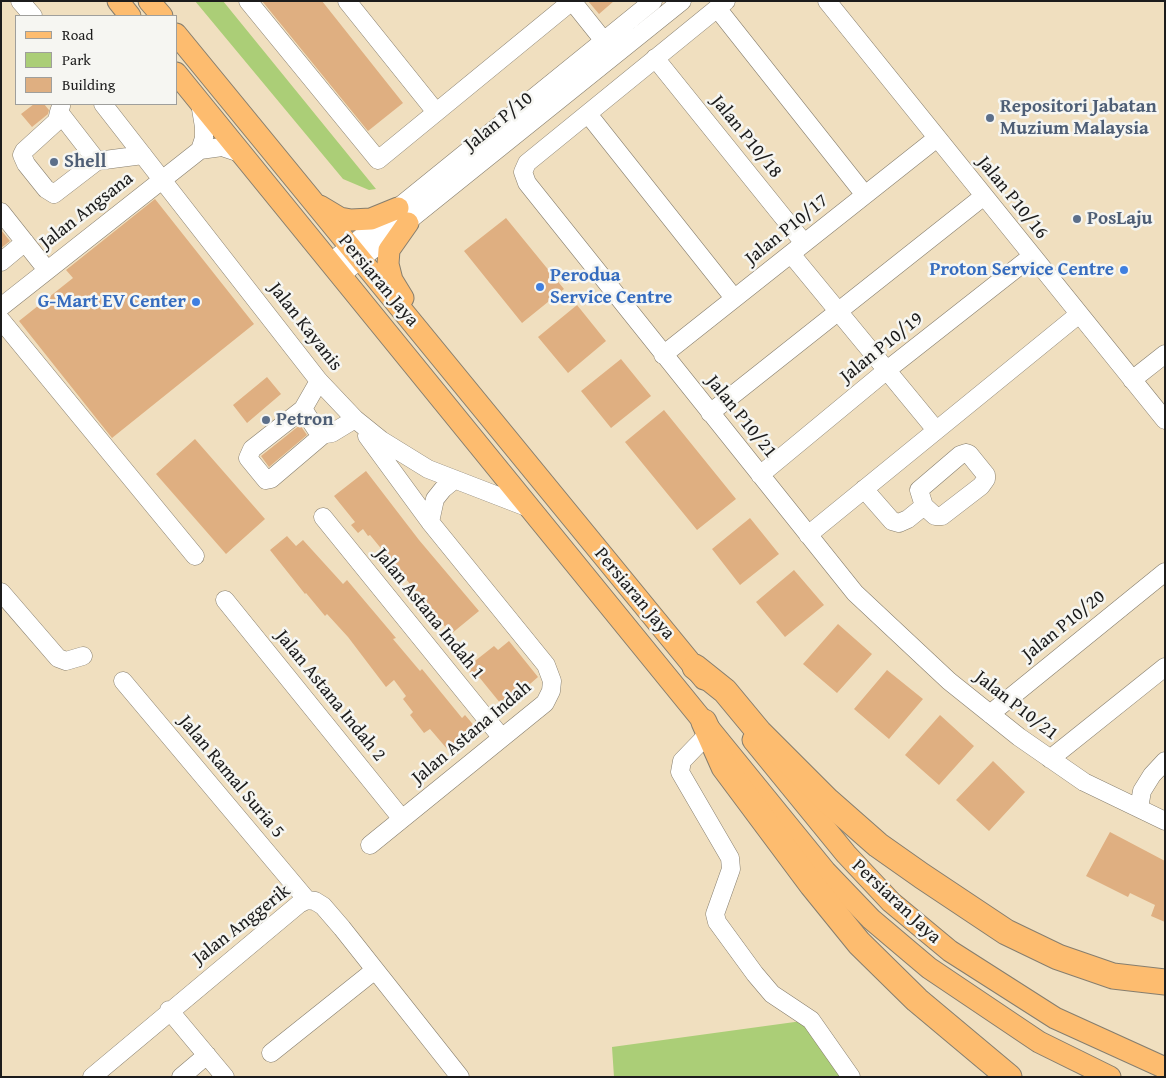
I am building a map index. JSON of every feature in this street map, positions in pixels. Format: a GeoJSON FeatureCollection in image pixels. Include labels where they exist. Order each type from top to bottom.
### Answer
{"type":"FeatureCollection","features":[{"type":"Feature","properties":{"kind":"highway"},"geometry":{"type":"LineString","coordinates":[[695,667],[725,691],[759,732],[828,801],[878,845],[930,882],[1006,932],[1058,957],[1113,976],[1165,982]]}},
{"type":"Feature","properties":{"kind":"highway"},"geometry":{"type":"LineString","coordinates":[[707,727],[724,767],[812,885],[859,943],[917,1000],[1009,1077]]}},
{"type":"Feature","properties":{"kind":"main road"},"geometry":{"type":"LineString","coordinates":[[118,1],[129,15]]}},
{"type":"Feature","properties":{"kind":"main road"},"geometry":{"type":"LineString","coordinates":[[149,1],[161,15]]}},
{"type":"Feature","properties":{"kind":"main road","name":"Persiaran Jaya"},"geometry":{"type":"LineString","coordinates":[[178,36],[355,254],[468,388],[846,854],[891,902],[950,952],[1055,1018],[1165,1068]]}},
{"type":"Feature","properties":{"kind":"main road","name":"Persiaran Jaya"},"geometry":{"type":"LineString","coordinates":[[178,76],[825,871],[871,919],[929,968],[978,1003],[1039,1042],[1110,1077]]}},
{"type":"Feature","properties":{"kind":"main road"},"geometry":{"type":"LineString","coordinates":[[308,197],[330,213],[351,220],[403,215],[389,250],[388,264],[392,280],[468,388]]}},
{"type":"Feature","properties":{"kind":"street"},"geometry":{"type":"LineString","coordinates":[[20,1],[32,15]]}},
{"type":"Feature","properties":{"kind":"street"},"geometry":{"type":"LineString","coordinates":[[248,1],[378,160],[572,1],[604,41]]}},
{"type":"Feature","properties":{"kind":"street"},"geometry":{"type":"LineString","coordinates":[[347,1],[436,112]]}},
{"type":"Feature","properties":{"kind":"street","name":"Jalan P/10"},"geometry":{"type":"LineString","coordinates":[[403,215],[604,41],[631,8],[653,1]]}},
{"type":"Feature","properties":{"kind":"street","name":"Jalan P/10"},"geometry":{"type":"LineString","coordinates":[[336,269],[403,215],[682,1]]}},
{"type":"Feature","properties":{"kind":"street","name":"Jalan P10/16"},"geometry":{"type":"LineString","coordinates":[[827,1],[1078,315],[1165,420]]}},
{"type":"Feature","properties":{"kind":"street"},"geometry":{"type":"LineString","coordinates":[[722,5],[865,195]]}},
{"type":"Feature","properties":{"kind":"street","name":"Jalan P10/21"},"geometry":{"type":"LineString","coordinates":[[722,5],[528,163],[523,172],[527,183],[855,593],[949,681],[1050,759],[1084,782],[1165,821]]}},
{"type":"Feature","properties":{"kind":"street","name":"Jalan P10/18"},"geometry":{"type":"LineString","coordinates":[[655,58],[798,248],[839,313],[936,430]]}},
{"type":"Feature","properties":{"kind":"street"},"geometry":{"type":"LineString","coordinates":[[200,103],[204,133],[200,150],[222,147],[243,154]]}},
{"type":"Feature","properties":{"kind":"street","name":"Jalan Kayanis"},"geometry":{"type":"LineString","coordinates":[[104,105],[319,381],[355,419],[406,456],[454,480],[528,508]]}},
{"type":"Feature","properties":{"kind":"street"},"geometry":{"type":"LineString","coordinates":[[60,108],[57,121],[22,155],[26,164],[46,189],[54,194],[97,161],[143,155]]}},
{"type":"Feature","properties":{"kind":"street"},"geometry":{"type":"LineString","coordinates":[[60,108],[97,161]]}},
{"type":"Feature","properties":{"kind":"street"},"geometry":{"type":"LineString","coordinates":[[588,114],[734,298]]}},
{"type":"Feature","properties":{"kind":"street","name":"Jalan P10/17"},"geometry":{"type":"LineString","coordinates":[[663,355],[937,138]]}},
{"type":"Feature","properties":{"kind":"street","name":"Jalan Angsana"},"geometry":{"type":"LineString","coordinates":[[1,306],[200,150]]}},
{"type":"Feature","properties":{"kind":"street"},"geometry":{"type":"LineString","coordinates":[[710,413],[839,313],[984,196]]}},
{"type":"Feature","properties":{"kind":"street"},"geometry":{"type":"LineString","coordinates":[[1,212],[20,246],[42,273]]}},
{"type":"Feature","properties":{"kind":"street"},"geometry":{"type":"LineString","coordinates":[[1,262],[20,246]]}},
{"type":"Feature","properties":{"kind":"street","name":"Jalan P10/19"},"geometry":{"type":"LineString","coordinates":[[760,475],[886,370],[1032,256]]}},
{"type":"Feature","properties":{"kind":"street"},"geometry":{"type":"LineString","coordinates":[[808,535],[1078,315]]}},
{"type":"Feature","properties":{"kind":"street"},"geometry":{"type":"LineString","coordinates":[[1,320],[195,556]]}},
{"type":"Feature","properties":{"kind":"street"},"geometry":{"type":"LineString","coordinates":[[1132,380],[1165,354]]}},
{"type":"Feature","properties":{"kind":"street"},"geometry":{"type":"LineString","coordinates":[[319,381],[303,409],[249,452],[248,458],[266,480],[271,480],[324,434]]}},
{"type":"Feature","properties":{"kind":"street"},"geometry":{"type":"LineString","coordinates":[[303,409],[311,423],[319,432],[324,434],[332,433],[355,419]]}},
{"type":"Feature","properties":{"kind":"street","name":"Jalan Astana Indah"},"geometry":{"type":"LineString","coordinates":[[355,419],[430,522],[550,673],[551,691],[545,703],[370,845]]}},
{"type":"Feature","properties":{"kind":"street"},"geometry":{"type":"LineString","coordinates":[[430,522],[435,499],[454,480]]}},
{"type":"Feature","properties":{"kind":"street"},"geometry":{"type":"LineString","coordinates":[[864,489],[892,521],[899,523],[908,519],[924,506]]}},
{"type":"Feature","properties":{"kind":"street","name":"Jalan Astana Indah 1"},"geometry":{"type":"LineString","coordinates":[[323,517],[502,738]]}},
{"type":"Feature","properties":{"kind":"street","name":"Jalan P10/20"},"geometry":{"type":"LineString","coordinates":[[990,714],[1165,572]]}},
{"type":"Feature","properties":{"kind":"street"},"geometry":{"type":"LineString","coordinates":[[1,592],[58,658],[66,660],[83,656]]}},
{"type":"Feature","properties":{"kind":"street","name":"Jalan Astana Indah 2"},"geometry":{"type":"LineString","coordinates":[[225,600],[402,819]]}},
{"type":"Feature","properties":{"kind":"street"},"geometry":{"type":"LineString","coordinates":[[1050,759],[1165,667]]}},
{"type":"Feature","properties":{"kind":"street","name":"Jalan Ramal Suria 5"},"geometry":{"type":"LineString","coordinates":[[123,681],[307,900]]}},
{"type":"Feature","properties":{"kind":"street"},"geometry":{"type":"LineString","coordinates":[[707,727],[682,761],[680,772],[730,858],[731,869],[715,914],[717,922],[772,994],[811,1020],[851,1077]]}},
{"type":"Feature","properties":{"kind":"street"},"geometry":{"type":"LineString","coordinates":[[1139,808],[1142,791],[1152,774],[1165,761]]}},
{"type":"Feature","properties":{"kind":"street","name":"Jalan Anggerik"},"geometry":{"type":"LineString","coordinates":[[92,1077],[169,1010],[298,904],[307,900],[316,901],[323,906],[455,1075]]}},
{"type":"Feature","properties":{"kind":"street"},"geometry":{"type":"LineString","coordinates":[[270,1053],[374,970]]}},
{"type":"Feature","properties":{"kind":"street"},"geometry":{"type":"LineString","coordinates":[[169,1010],[225,1077]]}},
{"type":"Feature","properties":{"kind":"street"},"geometry":{"type":"LineString","coordinates":[[181,1077],[208,1055]]}},
{"type":"Feature","properties":{"kind":"green space"},"geometry":{"type":"Polygon","coordinates":[[[195,1],[223,1],[376,189],[369,190],[343,179],[195,1]]]}},
{"type":"Feature","properties":{"kind":"green space"},"geometry":{"type":"Polygon","coordinates":[[[802,1021],[841,1077],[614,1077],[612,1047],[802,1021]]]}},
{"type":"Feature","properties":{"kind":"building"},"geometry":{"type":"Polygon","coordinates":[[[262,1],[322,1],[403,103],[368,131],[262,1]]]}},
{"type":"Feature","properties":{"kind":"building"},"geometry":{"type":"Polygon","coordinates":[[[588,1],[614,1],[599,14],[588,1]]]}},
{"type":"Feature","properties":{"kind":"building"},"geometry":{"type":"Polygon","coordinates":[[[33,105],[45,105],[49,110],[48,114],[32,127],[21,114],[33,105]]]}},
{"type":"Feature","properties":{"kind":"building"},"geometry":{"type":"Polygon","coordinates":[[[155,199],[254,324],[112,438],[19,321],[73,278],[66,270],[155,199]]]}},
{"type":"Feature","properties":{"kind":"building"},"geometry":{"type":"Polygon","coordinates":[[[506,218],[564,289],[522,323],[464,251],[506,218]]]}},
{"type":"Feature","properties":{"kind":"building"},"geometry":{"type":"Polygon","coordinates":[[[1,230],[10,241],[1,248],[1,230]]]}},
{"type":"Feature","properties":{"kind":"building"},"geometry":{"type":"Polygon","coordinates":[[[577,305],[606,341],[568,373],[538,337],[577,305]]]}},
{"type":"Feature","properties":{"kind":"building"},"geometry":{"type":"Polygon","coordinates":[[[621,359],[651,396],[611,428],[581,391],[621,359]]]}},
{"type":"Feature","properties":{"kind":"building"},"geometry":{"type":"Polygon","coordinates":[[[267,377],[281,394],[247,423],[233,405],[267,377]]]}},
{"type":"Feature","properties":{"kind":"building"},"geometry":{"type":"Polygon","coordinates":[[[664,410],[736,499],[697,530],[625,442],[664,410]]]}},
{"type":"Feature","properties":{"kind":"building"},"geometry":{"type":"Polygon","coordinates":[[[300,425],[307,435],[269,467],[261,456],[300,425]]]}},
{"type":"Feature","properties":{"kind":"building"},"geometry":{"type":"Polygon","coordinates":[[[195,439],[265,519],[226,554],[156,474],[195,439]]]}},
{"type":"Feature","properties":{"kind":"building"},"geometry":{"type":"Polygon","coordinates":[[[366,471],[419,540],[479,611],[451,634],[370,535],[368,536],[363,529],[358,533],[351,525],[355,522],[334,496],[366,471]]]}},
{"type":"Feature","properties":{"kind":"building"},"geometry":{"type":"Polygon","coordinates":[[[750,518],[779,554],[740,585],[712,549],[750,518]]]}},
{"type":"Feature","properties":{"kind":"building"},"geometry":{"type":"Polygon","coordinates":[[[287,536],[296,546],[303,540],[343,584],[347,580],[396,638],[393,639],[420,671],[422,669],[462,718],[465,715],[477,729],[448,750],[430,729],[424,733],[410,715],[413,712],[403,699],[406,696],[394,680],[386,687],[348,637],[305,594],[270,550],[287,536]]]}},
{"type":"Feature","properties":{"kind":"building"},"geometry":{"type":"Polygon","coordinates":[[[794,570],[824,605],[785,637],[756,602],[794,570]]]}},
{"type":"Feature","properties":{"kind":"building"},"geometry":{"type":"Polygon","coordinates":[[[838,624],[872,654],[837,693],[803,664],[838,624]]]}},
{"type":"Feature","properties":{"kind":"building"},"geometry":{"type":"Polygon","coordinates":[[[509,641],[538,677],[515,697],[513,694],[501,704],[479,677],[476,680],[466,668],[494,646],[498,650],[509,641]]]}},
{"type":"Feature","properties":{"kind":"building"},"geometry":{"type":"Polygon","coordinates":[[[887,670],[923,699],[889,739],[854,709],[887,670]]]}},
{"type":"Feature","properties":{"kind":"building"},"geometry":{"type":"Polygon","coordinates":[[[940,715],[974,746],[939,785],[905,755],[940,715]]]}},
{"type":"Feature","properties":{"kind":"building"},"geometry":{"type":"Polygon","coordinates":[[[993,761],[1025,792],[989,831],[956,800],[993,761]]]}},
{"type":"Feature","properties":{"kind":"building"},"geometry":{"type":"Polygon","coordinates":[[[1110,832],[1165,861],[1165,922],[1151,916],[1155,905],[1130,893],[1128,897],[1086,876],[1110,832]]]}},
{"type":"Feature","properties":{"kind":"place","name":"Repositori Jabatan Muzium Malaysia"},"geometry":{"type":"Point","coordinates":[990,118]}},
{"type":"Feature","properties":{"kind":"place","name":"Shell"},"geometry":{"type":"Point","coordinates":[54,162]}},
{"type":"Feature","properties":{"kind":"place","name":"PosLaju"},"geometry":{"type":"Point","coordinates":[1077,219]}},
{"type":"Feature","properties":{"kind":"place","name":"Proton Service Centre"},"geometry":{"type":"Point","coordinates":[1124,270]}},
{"type":"Feature","properties":{"kind":"place","name":"Perodua Service Centre"},"geometry":{"type":"Point","coordinates":[540,287]}},
{"type":"Feature","properties":{"kind":"place","name":"G-Mart EV Center"},"geometry":{"type":"Point","coordinates":[196,302]}},
{"type":"Feature","properties":{"kind":"place","name":"Petron"},"geometry":{"type":"Point","coordinates":[266,420]}}]}
